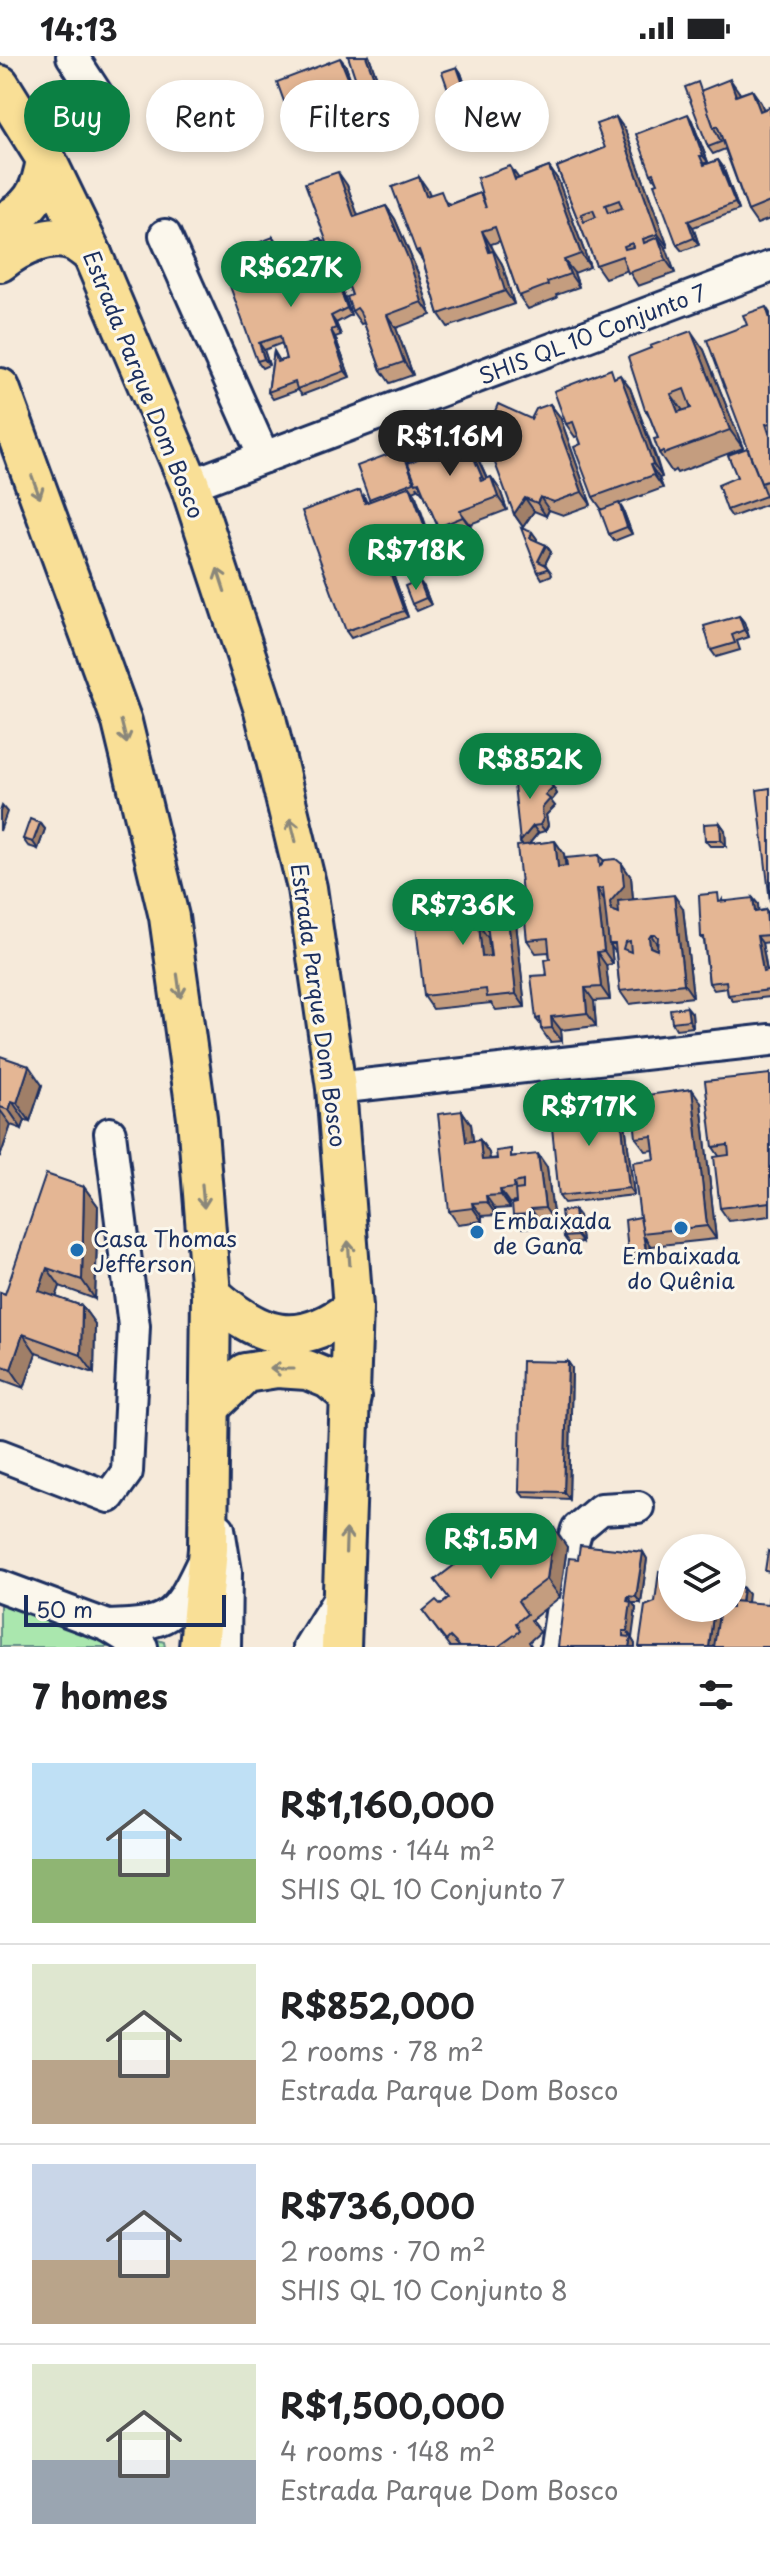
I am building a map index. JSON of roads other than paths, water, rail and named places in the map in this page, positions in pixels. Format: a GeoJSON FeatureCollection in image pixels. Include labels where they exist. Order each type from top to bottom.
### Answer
{"type":"FeatureCollection","features":[{"type":"Feature","properties":{"kind":"main road","name":"Estrada Parque Dom Bosco"},"geometry":{"type":"LineString","coordinates":[[0,85],[46,159],[92,254],[190,485],[264,710],[307,888],[336,1088],[353,1308],[341,1647]]}},
{"type":"Feature","properties":{"kind":"main road"},"geometry":{"type":"LineString","coordinates":[[0,224],[16,216],[32,201],[43,182],[46,159]]}},
{"type":"Feature","properties":{"kind":"main road"},"geometry":{"type":"LineString","coordinates":[[0,262],[51,238],[73,241],[92,254]]}},
{"type":"Feature","properties":{"kind":"main road"},"geometry":{"type":"LineString","coordinates":[[0,388],[122,722],[169,917],[197,1118],[211,1294],[208,1549],[199,1647]]}},
{"type":"Feature","properties":{"kind":"main road"},"geometry":{"type":"LineString","coordinates":[[211,1294],[237,1317],[258,1328],[288,1335],[311,1333],[331,1325],[353,1308]]}},
{"type":"Feature","properties":{"kind":"main road"},"geometry":{"type":"LineString","coordinates":[[212,1405],[245,1373],[277,1368],[307,1370],[329,1379],[351,1397]]}},
{"type":"Feature","properties":{"kind":"street"},"geometry":{"type":"LineString","coordinates":[[72,56],[88,80]]}},
{"type":"Feature","properties":{"kind":"street"},"geometry":{"type":"LineString","coordinates":[[165,235],[264,457]]}},
{"type":"Feature","properties":{"kind":"street","name":"SHIS QL 10 Conjunto 7"},"geometry":{"type":"LineString","coordinates":[[190,485],[770,267]]}},
{"type":"Feature","properties":{"kind":"street"},"geometry":{"type":"LineString","coordinates":[[336,1088],[770,1040]]}},
{"type":"Feature","properties":{"kind":"street"},"geometry":{"type":"LineString","coordinates":[[0,1455],[109,1497],[127,1472],[134,1326],[110,1133]]}},
{"type":"Feature","properties":{"kind":"street"},"geometry":{"type":"LineString","coordinates":[[210,1471],[226,1572],[225,1647]]}},
{"type":"Feature","properties":{"kind":"street"},"geometry":{"type":"LineString","coordinates":[[556,1647],[570,1553],[577,1529],[601,1509],[638,1507]]}},
{"type":"Feature","properties":{"kind":"street"},"geometry":{"type":"LineString","coordinates":[[108,1626],[148,1625],[168,1617],[184,1600],[208,1549]]}},
{"type":"Feature","properties":{"kind":"street"},"geometry":{"type":"LineString","coordinates":[[0,1586],[108,1626],[142,1647]]}},
{"type":"Feature","properties":{"kind":"street"},"geometry":{"type":"LineString","coordinates":[[309,1647],[343,1592]]}},
{"type":"Feature","properties":{"kind":"place","name":"Embaixada do Quênia"},"geometry":{"type":"Point","coordinates":[681,1228]}},
{"type":"Feature","properties":{"kind":"place","name":"Embaixada de Gana"},"geometry":{"type":"Point","coordinates":[477,1232]}},
{"type":"Feature","properties":{"kind":"place","name":"Casa Thomas Jefferson"},"geometry":{"type":"Point","coordinates":[77,1250]}}]}
